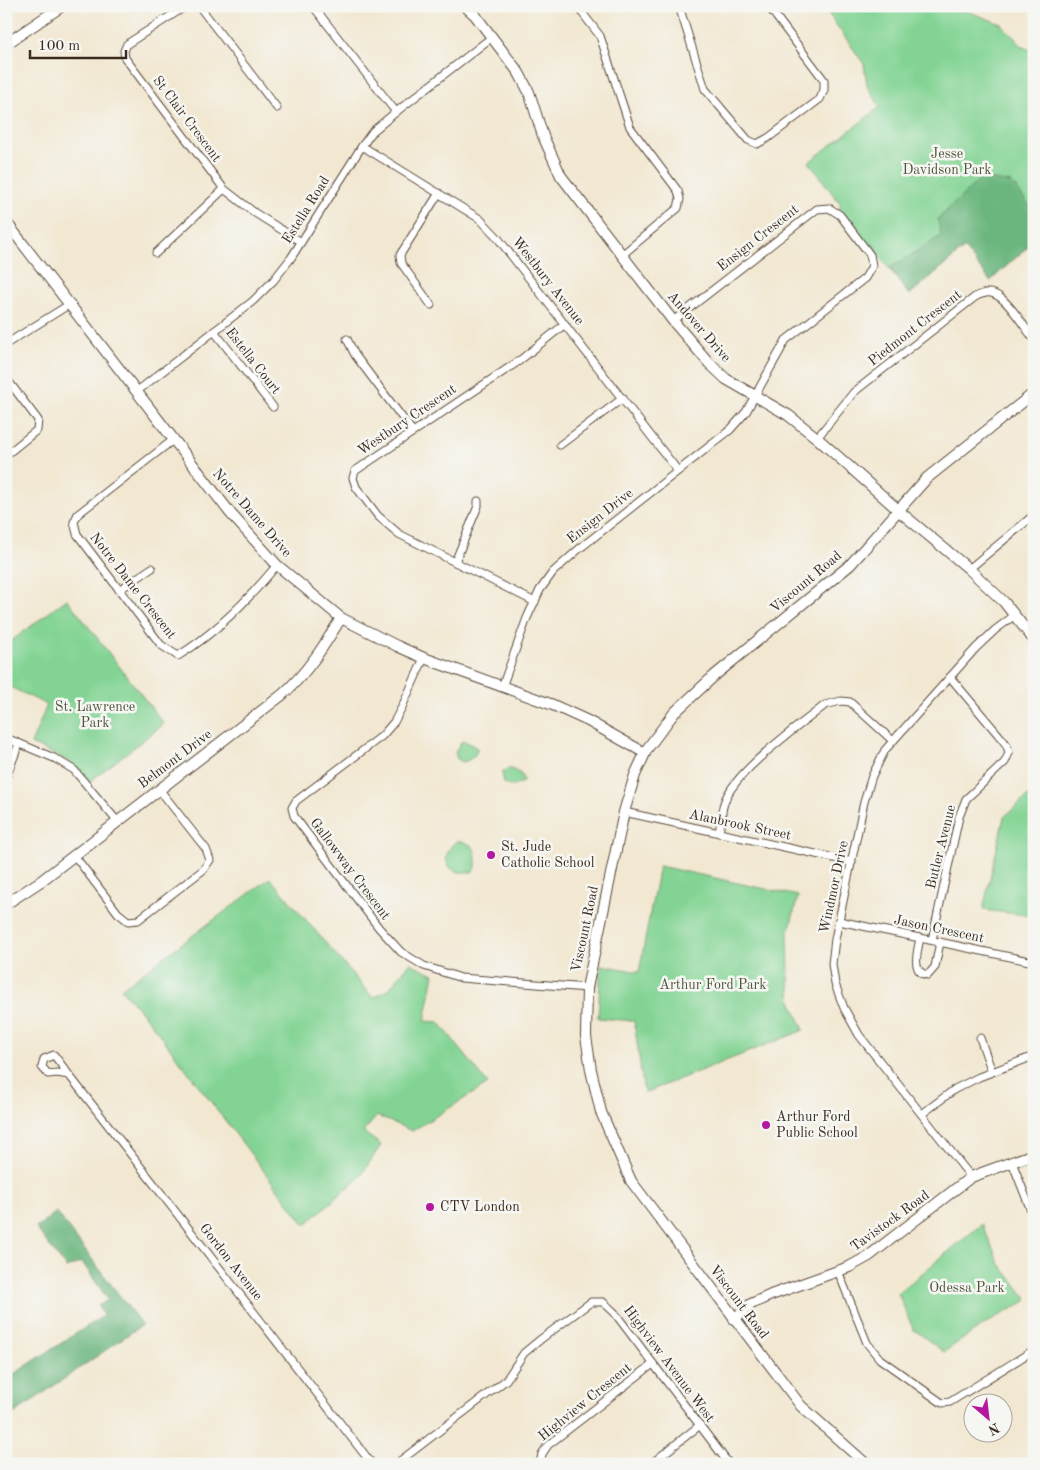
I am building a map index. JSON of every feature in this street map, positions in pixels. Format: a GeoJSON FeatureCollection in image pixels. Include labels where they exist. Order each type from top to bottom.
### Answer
{"type":"FeatureCollection","features":[{"type":"Feature","properties":{"kind":"street"},"geometry":{"type":"LineString","coordinates":[[6,44],[62,6]]}},
{"type":"Feature","properties":{"kind":"street","name":"St Clair Crescent"},"geometry":{"type":"LineString","coordinates":[[186,6],[127,44],[124,51],[125,58],[224,189],[255,213],[301,242]]}},
{"type":"Feature","properties":{"kind":"street"},"geometry":{"type":"LineString","coordinates":[[199,6],[277,108]]}},
{"type":"Feature","properties":{"kind":"street"},"geometry":{"type":"LineString","coordinates":[[313,6],[396,112]]}},
{"type":"Feature","properties":{"kind":"street","name":"Andover Drive"},"geometry":{"type":"LineString","coordinates":[[465,6],[475,15],[519,73],[529,92],[543,136],[561,176],[673,321],[709,363],[726,379],[788,416],[816,438],[969,569],[1004,602],[1034,640]]}},
{"type":"Feature","properties":{"kind":"street"},"geometry":{"type":"LineString","coordinates":[[577,6],[600,36],[630,127],[678,191],[680,199],[678,208],[622,254]]}},
{"type":"Feature","properties":{"kind":"street"},"geometry":{"type":"LineString","coordinates":[[679,6],[706,89],[748,140],[757,144],[768,138],[820,99],[824,90],[824,80],[768,6]]}},
{"type":"Feature","properties":{"kind":"street","name":"Estella Road"},"geometry":{"type":"LineString","coordinates":[[136,392],[260,294],[273,281],[301,242],[362,146],[373,132],[492,37]]}},
{"type":"Feature","properties":{"kind":"street","name":"Westbury Avenue"},"geometry":{"type":"LineString","coordinates":[[362,146],[480,219],[498,237],[678,471]]}},
{"type":"Feature","properties":{"kind":"street"},"geometry":{"type":"LineString","coordinates":[[156,253],[224,189]]}},
{"type":"Feature","properties":{"kind":"street"},"geometry":{"type":"LineString","coordinates":[[432,305],[402,263],[400,255],[439,193]]}},
{"type":"Feature","properties":{"kind":"street","name":"Ensign Crescent"},"geometry":{"type":"LineString","coordinates":[[673,321],[817,209],[829,208],[840,215],[870,255],[872,266],[865,278],[786,340],[754,395]]}},
{"type":"Feature","properties":{"kind":"street","name":"Notre Dame Drive"},"geometry":{"type":"LineString","coordinates":[[6,222],[230,514],[277,566],[341,618],[424,658],[588,720],[645,753]]}},
{"type":"Feature","properties":{"kind":"street","name":"Piedmont Crescent"},"geometry":{"type":"LineString","coordinates":[[816,438],[854,392],[975,297],[984,293],[993,293],[1003,300],[1034,339]]}},
{"type":"Feature","properties":{"kind":"street"},"geometry":{"type":"LineString","coordinates":[[6,344],[70,304]]}},
{"type":"Feature","properties":{"kind":"street","name":"Westbury Crescent"},"geometry":{"type":"LineString","coordinates":[[535,602],[399,534],[378,516],[356,488],[353,478],[355,471],[519,361],[565,324]]}},
{"type":"Feature","properties":{"kind":"street","name":"Estella Court"},"geometry":{"type":"LineString","coordinates":[[214,331],[273,406]]}},
{"type":"Feature","properties":{"kind":"street"},"geometry":{"type":"LineString","coordinates":[[347,339],[355,355],[413,432]]}},
{"type":"Feature","properties":{"kind":"street"},"geometry":{"type":"LineString","coordinates":[[6,378],[38,420],[37,430],[6,454]]}},
{"type":"Feature","properties":{"kind":"street","name":"Viscount Road"},"geometry":{"type":"LineString","coordinates":[[866,1464],[801,1406],[631,1181],[601,1112],[591,1070],[586,1036],[587,988],[624,812],[634,775],[645,753],[674,713],[714,676],[850,564],[928,478],[1034,394]]}},
{"type":"Feature","properties":{"kind":"street","name":"Ensign Drive"},"geometry":{"type":"LineString","coordinates":[[502,687],[527,618],[540,590],[553,572],[579,549],[730,430],[746,412],[754,395]]}},
{"type":"Feature","properties":{"kind":"street"},"geometry":{"type":"LineString","coordinates":[[560,445],[623,398]]}},
{"type":"Feature","properties":{"kind":"street","name":"Notre Dame Crescent"},"geometry":{"type":"LineString","coordinates":[[173,440],[78,514],[74,522],[77,534],[161,645],[178,656],[223,623],[247,601],[277,566]]}},
{"type":"Feature","properties":{"kind":"street"},"geometry":{"type":"LineString","coordinates":[[455,562],[478,506],[478,501]]}},
{"type":"Feature","properties":{"kind":"street"},"geometry":{"type":"LineString","coordinates":[[969,569],[1034,515]]}},
{"type":"Feature","properties":{"kind":"street"},"geometry":{"type":"LineString","coordinates":[[119,590],[152,568]]}},
{"type":"Feature","properties":{"kind":"street","name":"Windmor Drive"},"geometry":{"type":"LineString","coordinates":[[972,1177],[859,1035],[844,1008],[835,984],[832,964],[864,802],[872,776],[885,750],[976,648],[1015,615]]}},
{"type":"Feature","properties":{"kind":"street","name":"Belmont Drive"},"geometry":{"type":"LineString","coordinates":[[6,904],[41,881],[282,695],[299,680],[322,650],[341,618]]}},
{"type":"Feature","properties":{"kind":"street","name":"Gallowway Crescent"},"geometry":{"type":"LineString","coordinates":[[424,658],[394,722],[382,736],[296,801],[292,808],[294,816],[379,928],[401,952],[424,966],[461,978],[587,988]]}},
{"type":"Feature","properties":{"kind":"street","name":"Butler Avenue"},"geometry":{"type":"LineString","coordinates":[[932,940],[959,817],[966,799],[1005,762],[1009,753],[1002,739],[950,677]]}},
{"type":"Feature","properties":{"kind":"street"},"geometry":{"type":"LineString","coordinates":[[719,833],[724,802],[731,788],[746,771],[825,705],[841,701],[850,702],[893,741]]}},
{"type":"Feature","properties":{"kind":"street"},"geometry":{"type":"LineString","coordinates":[[6,738],[54,758],[74,770],[117,821]]}},
{"type":"Feature","properties":{"kind":"street"},"geometry":{"type":"LineString","coordinates":[[6,776],[19,744]]}},
{"type":"Feature","properties":{"kind":"street"},"geometry":{"type":"LineString","coordinates":[[74,855],[118,913],[128,921],[138,920],[203,870],[210,860],[206,849],[159,789]]}},
{"type":"Feature","properties":{"kind":"street","name":"Alanbrook Street"},"geometry":{"type":"LineString","coordinates":[[624,812],[852,862]]}},
{"type":"Feature","properties":{"kind":"street","name":"Jason Crescent"},"geometry":{"type":"LineString","coordinates":[[839,921],[1034,962]]}},
{"type":"Feature","properties":{"kind":"street"},"geometry":{"type":"LineString","coordinates":[[920,938],[917,964],[918,970],[923,975],[928,975],[935,967],[940,942]]}},
{"type":"Feature","properties":{"kind":"street"},"geometry":{"type":"LineString","coordinates":[[980,1038],[992,1072]]}},
{"type":"Feature","properties":{"kind":"street"},"geometry":{"type":"LineString","coordinates":[[922,1114],[955,1088],[1034,1056]]}},
{"type":"Feature","properties":{"kind":"street","name":"Gordon Avenue"},"geometry":{"type":"LineString","coordinates":[[70,1075],[372,1464]]}},
{"type":"Feature","properties":{"kind":"street","name":"Tavistock Road"},"geometry":{"type":"LineString","coordinates":[[734,1318],[751,1304],[770,1295],[850,1267],[869,1256],[972,1177],[1034,1154]]}},
{"type":"Feature","properties":{"kind":"street"},"geometry":{"type":"LineString","coordinates":[[1012,1162],[1034,1218]]}},
{"type":"Feature","properties":{"kind":"street"},"geometry":{"type":"LineString","coordinates":[[838,1271],[867,1343],[880,1359],[942,1403],[950,1402],[1034,1350]]}},
{"type":"Feature","properties":{"kind":"street","name":"Highview Avenue West"},"geometry":{"type":"LineString","coordinates":[[396,1464],[506,1380],[524,1353],[541,1338],[591,1302],[603,1302],[614,1312],[729,1464]]}},
{"type":"Feature","properties":{"kind":"street","name":"Highview Crescent"},"geometry":{"type":"LineString","coordinates":[[540,1464],[542,1454],[548,1444],[653,1364]]}},
{"type":"Feature","properties":{"kind":"street"},"geometry":{"type":"LineString","coordinates":[[650,1464],[700,1426]]}},
{"type":"Feature","properties":{"kind":"green space","name":"Jesse Davidson Park"},"geometry":{"type":"Polygon","coordinates":[[[823,6],[954,6],[1001,24],[1023,47],[1034,51],[1034,241],[990,281],[965,248],[909,295],[878,254],[876,247],[869,248],[839,209],[841,205],[809,162],[880,107],[867,85],[864,64],[823,6]]]}},
{"type":"Feature","properties":{"kind":"green space"},"geometry":{"type":"Polygon","coordinates":[[[981,178],[1012,183],[1034,212],[1034,241],[990,281],[964,248],[909,295],[890,268],[941,236],[938,219],[981,178]]]}},
{"type":"Feature","properties":{"kind":"green space","name":"St. Lawrence Park"},"geometry":{"type":"Polygon","coordinates":[[[67,599],[164,724],[89,782],[70,762],[31,744],[47,705],[6,685],[6,645],[67,599]]]}},
{"type":"Feature","properties":{"kind":"green space"},"geometry":{"type":"Polygon","coordinates":[[[465,741],[477,748],[473,757],[463,762],[457,759],[455,752],[461,742],[465,741]]]}},
{"type":"Feature","properties":{"kind":"green space"},"geometry":{"type":"Polygon","coordinates":[[[509,768],[521,774],[524,781],[512,786],[504,783],[502,773],[509,768]]]}},
{"type":"Feature","properties":{"kind":"green space"},"geometry":{"type":"Polygon","coordinates":[[[1034,791],[1034,916],[983,910],[1004,817],[1034,791]]]}},
{"type":"Feature","properties":{"kind":"green space"},"geometry":{"type":"Polygon","coordinates":[[[457,841],[464,842],[474,849],[476,868],[472,872],[458,872],[448,865],[448,852],[450,847],[457,841]]]}},
{"type":"Feature","properties":{"kind":"green space","name":"Arthur Ford Park"},"geometry":{"type":"Polygon","coordinates":[[[659,866],[798,896],[788,935],[789,977],[791,1001],[804,1030],[644,1093],[634,1021],[598,1018],[601,965],[639,972],[659,866]]]}},
{"type":"Feature","properties":{"kind":"green space"},"geometry":{"type":"Polygon","coordinates":[[[270,878],[373,998],[388,990],[410,963],[434,974],[425,1021],[439,1022],[488,1084],[412,1131],[377,1116],[363,1132],[381,1145],[360,1177],[305,1225],[150,1022],[121,989],[270,878]]]}},
{"type":"Feature","properties":{"kind":"green space"},"geometry":{"type":"Polygon","coordinates":[[[56,1212],[142,1325],[6,1419],[6,1379],[103,1316],[98,1306],[108,1300],[82,1262],[66,1268],[36,1228],[56,1212]]]}},
{"type":"Feature","properties":{"kind":"green space","name":"Odessa Park"},"geometry":{"type":"Polygon","coordinates":[[[982,1224],[999,1263],[1028,1300],[985,1324],[944,1352],[913,1329],[898,1293],[982,1224]]]}},
{"type":"Feature","properties":{"kind":"place","name":"St. Jude Catholic School"},"geometry":{"type":"Point","coordinates":[491,855]}},
{"type":"Feature","properties":{"kind":"place","name":"Arthur Ford Public School"},"geometry":{"type":"Point","coordinates":[766,1125]}},
{"type":"Feature","properties":{"kind":"place","name":"CTV London"},"geometry":{"type":"Point","coordinates":[430,1207]}}]}
